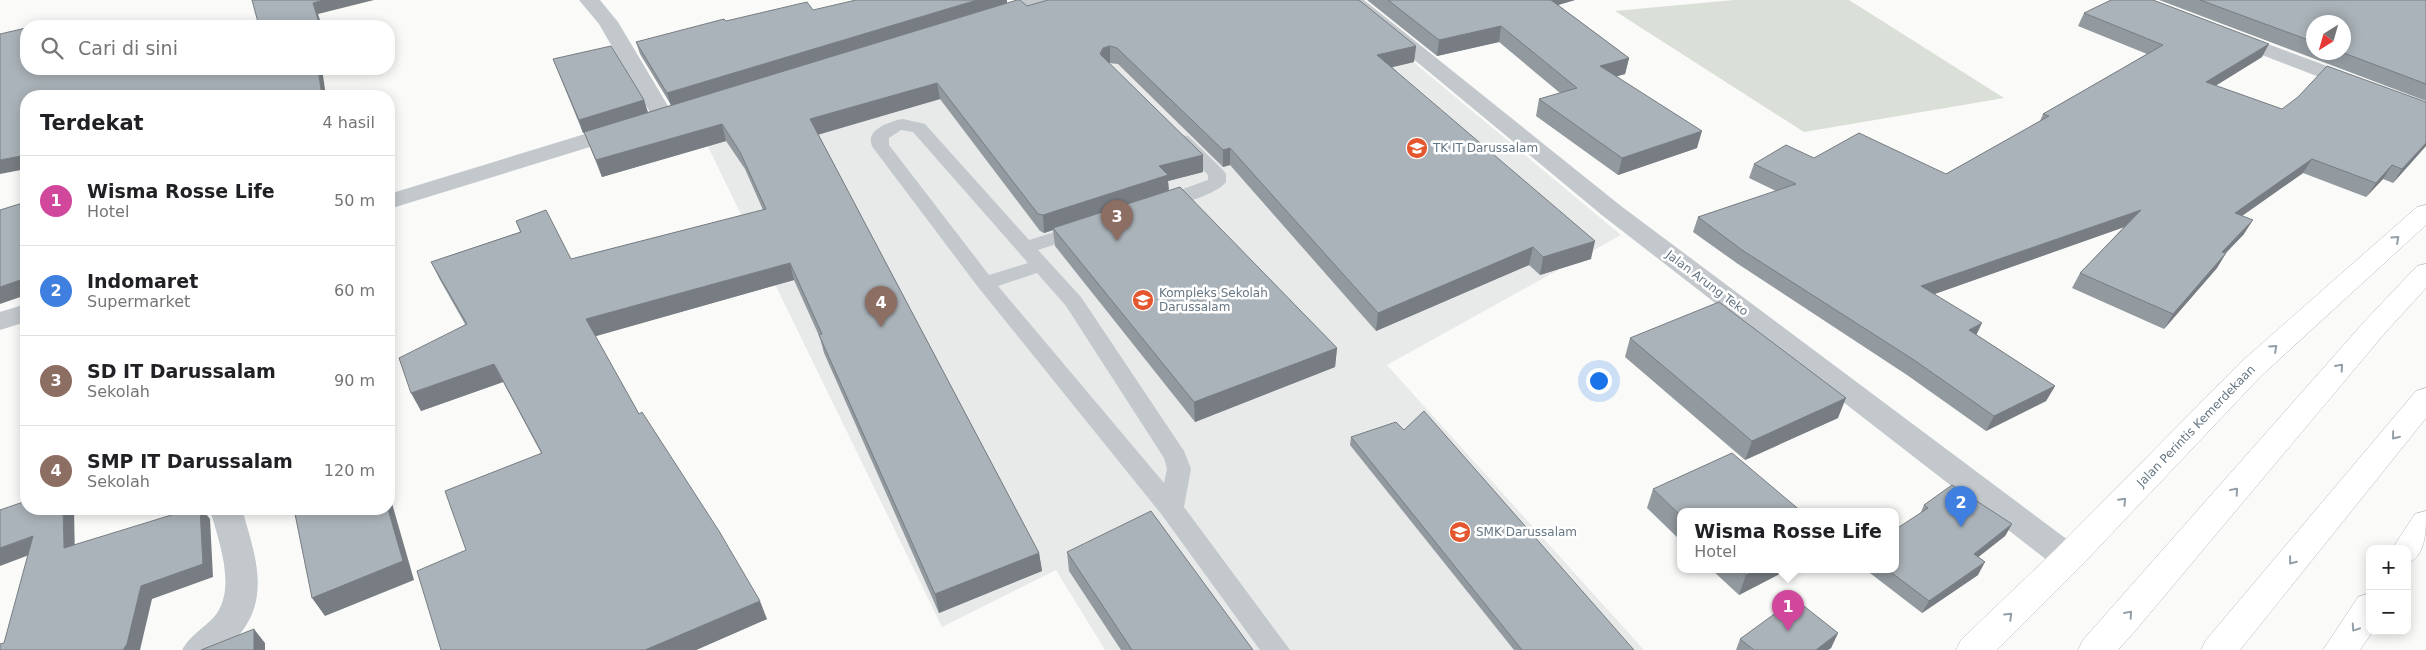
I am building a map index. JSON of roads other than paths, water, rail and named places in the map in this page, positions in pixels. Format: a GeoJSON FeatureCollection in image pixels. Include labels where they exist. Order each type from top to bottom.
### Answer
{"type":"FeatureCollection","features":[{"type":"Feature","properties":{"kind":"main road","name":"Jalan Perintis Kemerdekaan"},"geometry":{"type":"LineString","coordinates":[[1974,650],[2068,558],[2250,369],[2426,212]]}},
{"type":"Feature","properties":{"kind":"main road"},"geometry":{"type":"LineString","coordinates":[[2096,650],[2124,621],[2374,328],[2426,272]]}},
{"type":"Feature","properties":{"kind":"main road"},"geometry":{"type":"LineString","coordinates":[[2218,650],[2426,398]]}},
{"type":"Feature","properties":{"kind":"main road"},"geometry":{"type":"LineString","coordinates":[[2411,545],[2426,523]]}},
{"type":"Feature","properties":{"kind":"main road"},"geometry":{"type":"LineString","coordinates":[[2340,650],[2366,613]]}},
{"type":"Feature","properties":{"kind":"street"},"geometry":{"type":"LineString","coordinates":[[395,200],[672,114],[608,22],[589,0]]}},
{"type":"Feature","properties":{"kind":"street"},"geometry":{"type":"LineString","coordinates":[[968,23],[1042,0]]}},
{"type":"Feature","properties":{"kind":"street","name":"Jalan Arung Teko"},"geometry":{"type":"LineString","coordinates":[[1352,0],[1612,211],[2068,558]]}},
{"type":"Feature","properties":{"kind":"street"},"geometry":{"type":"LineString","coordinates":[[2215,31],[2426,111]]}},
{"type":"Feature","properties":{"kind":"street"},"geometry":{"type":"LineString","coordinates":[[0,321],[20,315]]}},
{"type":"Feature","properties":{"kind":"street"},"geometry":{"type":"LineString","coordinates":[[200,650],[227,626],[240,604],[243,580],[227,515]]}},
{"type":"Feature","properties":{"kind":"lane"},"geometry":{"type":"LineString","coordinates":[[1171,508],[1179,469],[1176,457],[1074,302],[919,128],[906,124],[888,129],[880,136],[880,146],[985,283],[1171,508],[1276,650]]}},
{"type":"Feature","properties":{"kind":"lane"},"geometry":{"type":"LineString","coordinates":[[1146,208],[1211,187],[1217,182],[1217,174],[1168,125]]}},
{"type":"Feature","properties":{"kind":"lane"},"geometry":{"type":"LineString","coordinates":[[1026,247],[1100,223]]}},
{"type":"Feature","properties":{"kind":"lane"},"geometry":{"type":"LineString","coordinates":[[985,283],[1042,265]]}},
{"type":"Feature","properties":{"kind":"place","name":"TK IT Darussalam"},"geometry":{"type":"Point","coordinates":[1417,148]}},
{"type":"Feature","properties":{"kind":"place","name":"SD IT Darussalam"},"geometry":{"type":"Point","coordinates":[1117,241]}},
{"type":"Feature","properties":{"kind":"place","name":"Kompleks Sekolah Darussalam"},"geometry":{"type":"Point","coordinates":[1143,300]}},
{"type":"Feature","properties":{"kind":"place","name":"SMP IT Darussalam"},"geometry":{"type":"Point","coordinates":[881,327]}},
{"type":"Feature","properties":{"kind":"place","name":"Indomaret"},"geometry":{"type":"Point","coordinates":[1961,527]}},
{"type":"Feature","properties":{"kind":"place","name":"SMK Darussalam"},"geometry":{"type":"Point","coordinates":[1460,532]}},
{"type":"Feature","properties":{"kind":"place","name":"Wisma Rosse Life"},"geometry":{"type":"Point","coordinates":[1788,631]}}]}
